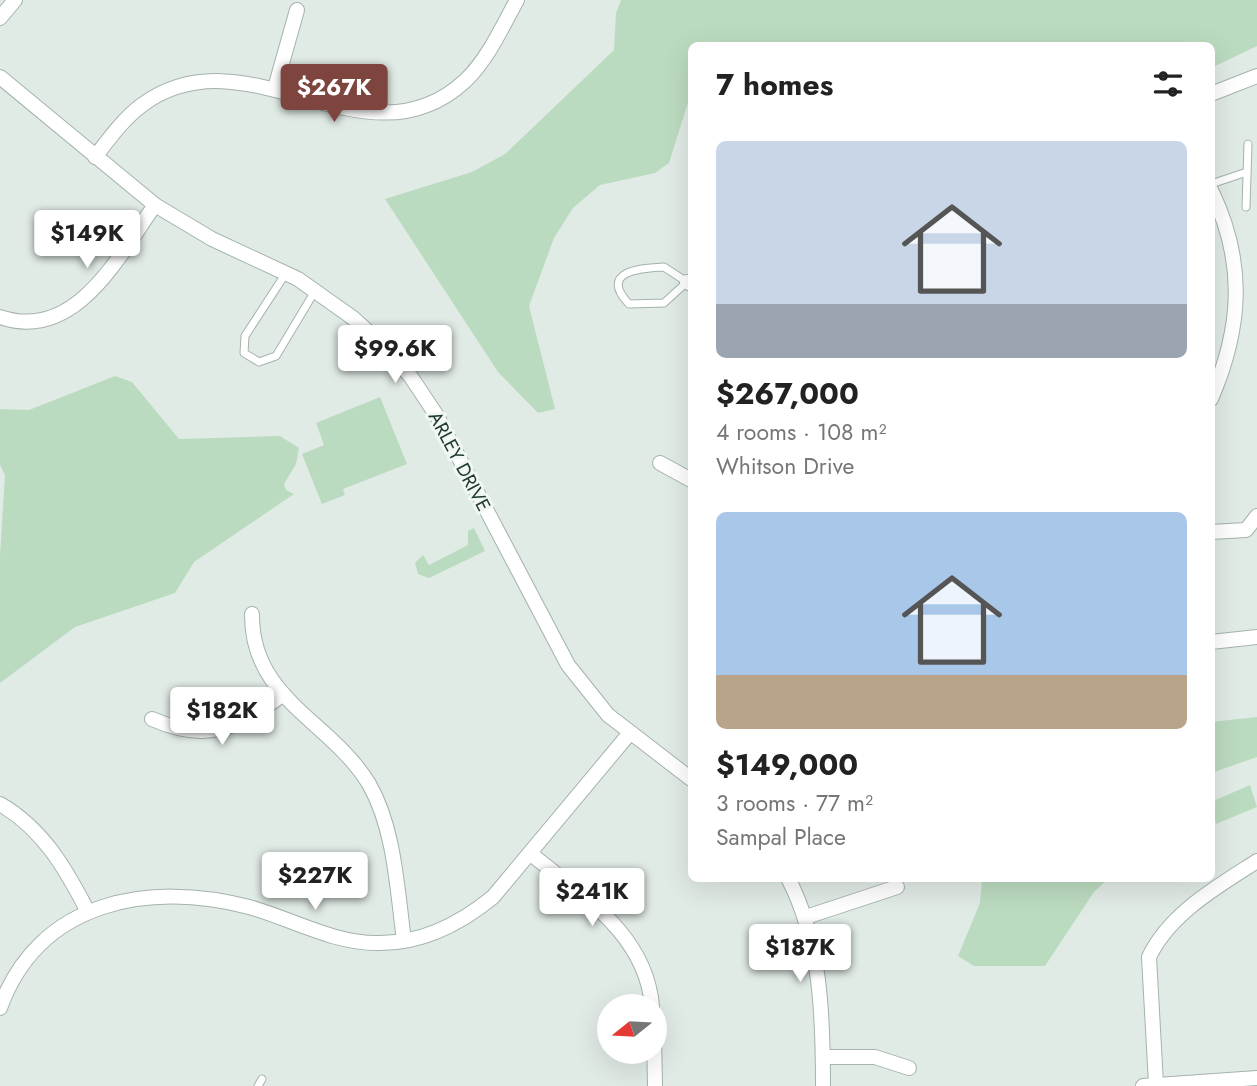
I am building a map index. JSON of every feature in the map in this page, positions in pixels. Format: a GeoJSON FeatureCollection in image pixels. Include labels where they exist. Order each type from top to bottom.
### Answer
{"type":"FeatureCollection","features":[{"type":"Feature","properties":{"kind":"street"},"geometry":{"type":"LineString","coordinates":[[0,18],[15,0]]}},
{"type":"Feature","properties":{"kind":"street"},"geometry":{"type":"LineString","coordinates":[[95,157],[130,115],[155,97],[175,87],[222,79],[275,88],[363,113],[399,112],[419,108],[448,94],[472,74],[517,0]]}},
{"type":"Feature","properties":{"kind":"street"},"geometry":{"type":"LineString","coordinates":[[275,88],[297,10]]}},
{"type":"Feature","properties":{"kind":"street"},"geometry":{"type":"LineString","coordinates":[[1215,92],[1257,76]]}},
{"type":"Feature","properties":{"kind":"street","name":"ARLEY DRIVE"},"geometry":{"type":"LineString","coordinates":[[0,77],[155,205],[212,239],[316,290],[354,318],[411,377],[437,416],[561,653],[594,699],[629,734],[688,777]]}},
{"type":"Feature","properties":{"kind":"street"},"geometry":{"type":"LineString","coordinates":[[1215,198],[1224,216],[1235,270],[1236,322],[1215,387]]}},
{"type":"Feature","properties":{"kind":"street"},"geometry":{"type":"LineString","coordinates":[[0,317],[14,320],[44,319],[73,307],[100,283],[155,205]]}},
{"type":"Feature","properties":{"kind":"street"},"geometry":{"type":"LineString","coordinates":[[660,463],[688,478]]}},
{"type":"Feature","properties":{"kind":"street"},"geometry":{"type":"LineString","coordinates":[[1215,532],[1246,530],[1257,516]]}},
{"type":"Feature","properties":{"kind":"street"},"geometry":{"type":"LineString","coordinates":[[252,614],[256,649],[282,695],[351,759],[370,786],[386,828],[404,940]]}},
{"type":"Feature","properties":{"kind":"street"},"geometry":{"type":"LineString","coordinates":[[1215,642],[1257,637]]}},
{"type":"Feature","properties":{"kind":"street"},"geometry":{"type":"LineString","coordinates":[[152,719],[186,732],[217,730],[248,719],[282,695]]}},
{"type":"Feature","properties":{"kind":"street"},"geometry":{"type":"LineString","coordinates":[[1,1003],[14,979],[35,951],[62,927],[88,912],[138,898],[208,898],[251,908],[348,940],[377,943],[437,932],[469,915],[493,897],[629,734]]}},
{"type":"Feature","properties":{"kind":"street"},"geometry":{"type":"LineString","coordinates":[[0,804],[31,827],[56,855],[88,912]]}},
{"type":"Feature","properties":{"kind":"street"},"geometry":{"type":"LineString","coordinates":[[531,854],[598,909],[627,939],[642,964],[649,994]]}},
{"type":"Feature","properties":{"kind":"street"},"geometry":{"type":"LineString","coordinates":[[1249,1081],[1149,1085],[1149,957],[1157,940],[1198,899],[1257,861]]}},
{"type":"Feature","properties":{"kind":"street"},"geometry":{"type":"LineString","coordinates":[[790,882],[806,917],[816,968],[823,1086]]}},
{"type":"Feature","properties":{"kind":"street"},"geometry":{"type":"LineString","coordinates":[[806,917],[897,887]]}},
{"type":"Feature","properties":{"kind":"street"},"geometry":{"type":"LineString","coordinates":[[823,1057],[875,1057],[909,1068]]}},
{"type":"Feature","properties":{"kind":"street"},"geometry":{"type":"LineString","coordinates":[[655,1064],[655,1086]]}},
{"type":"Feature","properties":{"kind":"lane"},"geometry":{"type":"LineString","coordinates":[[1246,207],[1248,144]]}},
{"type":"Feature","properties":{"kind":"lane"},"geometry":{"type":"LineString","coordinates":[[1215,183],[1247,172]]}},
{"type":"Feature","properties":{"kind":"lane"},"geometry":{"type":"LineString","coordinates":[[688,282],[664,267],[631,268],[623,273],[620,281],[622,296],[629,304],[664,303],[688,284]]}},
{"type":"Feature","properties":{"kind":"lane"},"geometry":{"type":"LineString","coordinates":[[286,273],[245,337],[244,353],[248,358],[259,362],[276,356],[316,290]]}},
{"type":"Feature","properties":{"kind":"green space"},"geometry":{"type":"Polygon","coordinates":[[[621,0],[1257,0],[1257,46],[1215,66],[1215,42],[688,42],[688,103],[669,163],[655,173],[600,185],[573,208],[554,238],[529,306],[555,409],[538,413],[498,372],[385,199],[472,172],[505,154],[614,50],[616,13],[621,0]]]}},
{"type":"Feature","properties":{"kind":"green space"},"geometry":{"type":"Polygon","coordinates":[[[115,376],[132,382],[179,439],[280,436],[299,448],[296,464],[284,484],[286,490],[294,494],[194,562],[175,593],[75,627],[0,683],[0,556],[5,475],[0,465],[0,409],[29,410],[115,376]]]}},
{"type":"Feature","properties":{"kind":"green space"},"geometry":{"type":"Polygon","coordinates":[[[380,397],[407,464],[343,489],[345,495],[322,504],[302,454],[324,445],[316,423],[380,397]]]}},
{"type":"Feature","properties":{"kind":"green space"},"geometry":{"type":"Polygon","coordinates":[[[474,528],[485,551],[429,578],[418,574],[415,563],[423,555],[429,565],[468,545],[468,531],[474,528]]]}},
{"type":"Feature","properties":{"kind":"green space"},"geometry":{"type":"Polygon","coordinates":[[[1257,717],[1257,757],[1215,772],[1215,722],[1257,717]]]}},
{"type":"Feature","properties":{"kind":"green space"},"geometry":{"type":"Polygon","coordinates":[[[1250,785],[1257,807],[1216,824],[1215,800],[1250,785]]]}},
{"type":"Feature","properties":{"kind":"green space"},"geometry":{"type":"Polygon","coordinates":[[[982,882],[1105,882],[1094,892],[1045,966],[974,966],[958,956],[980,903],[982,882]]]}}]}
